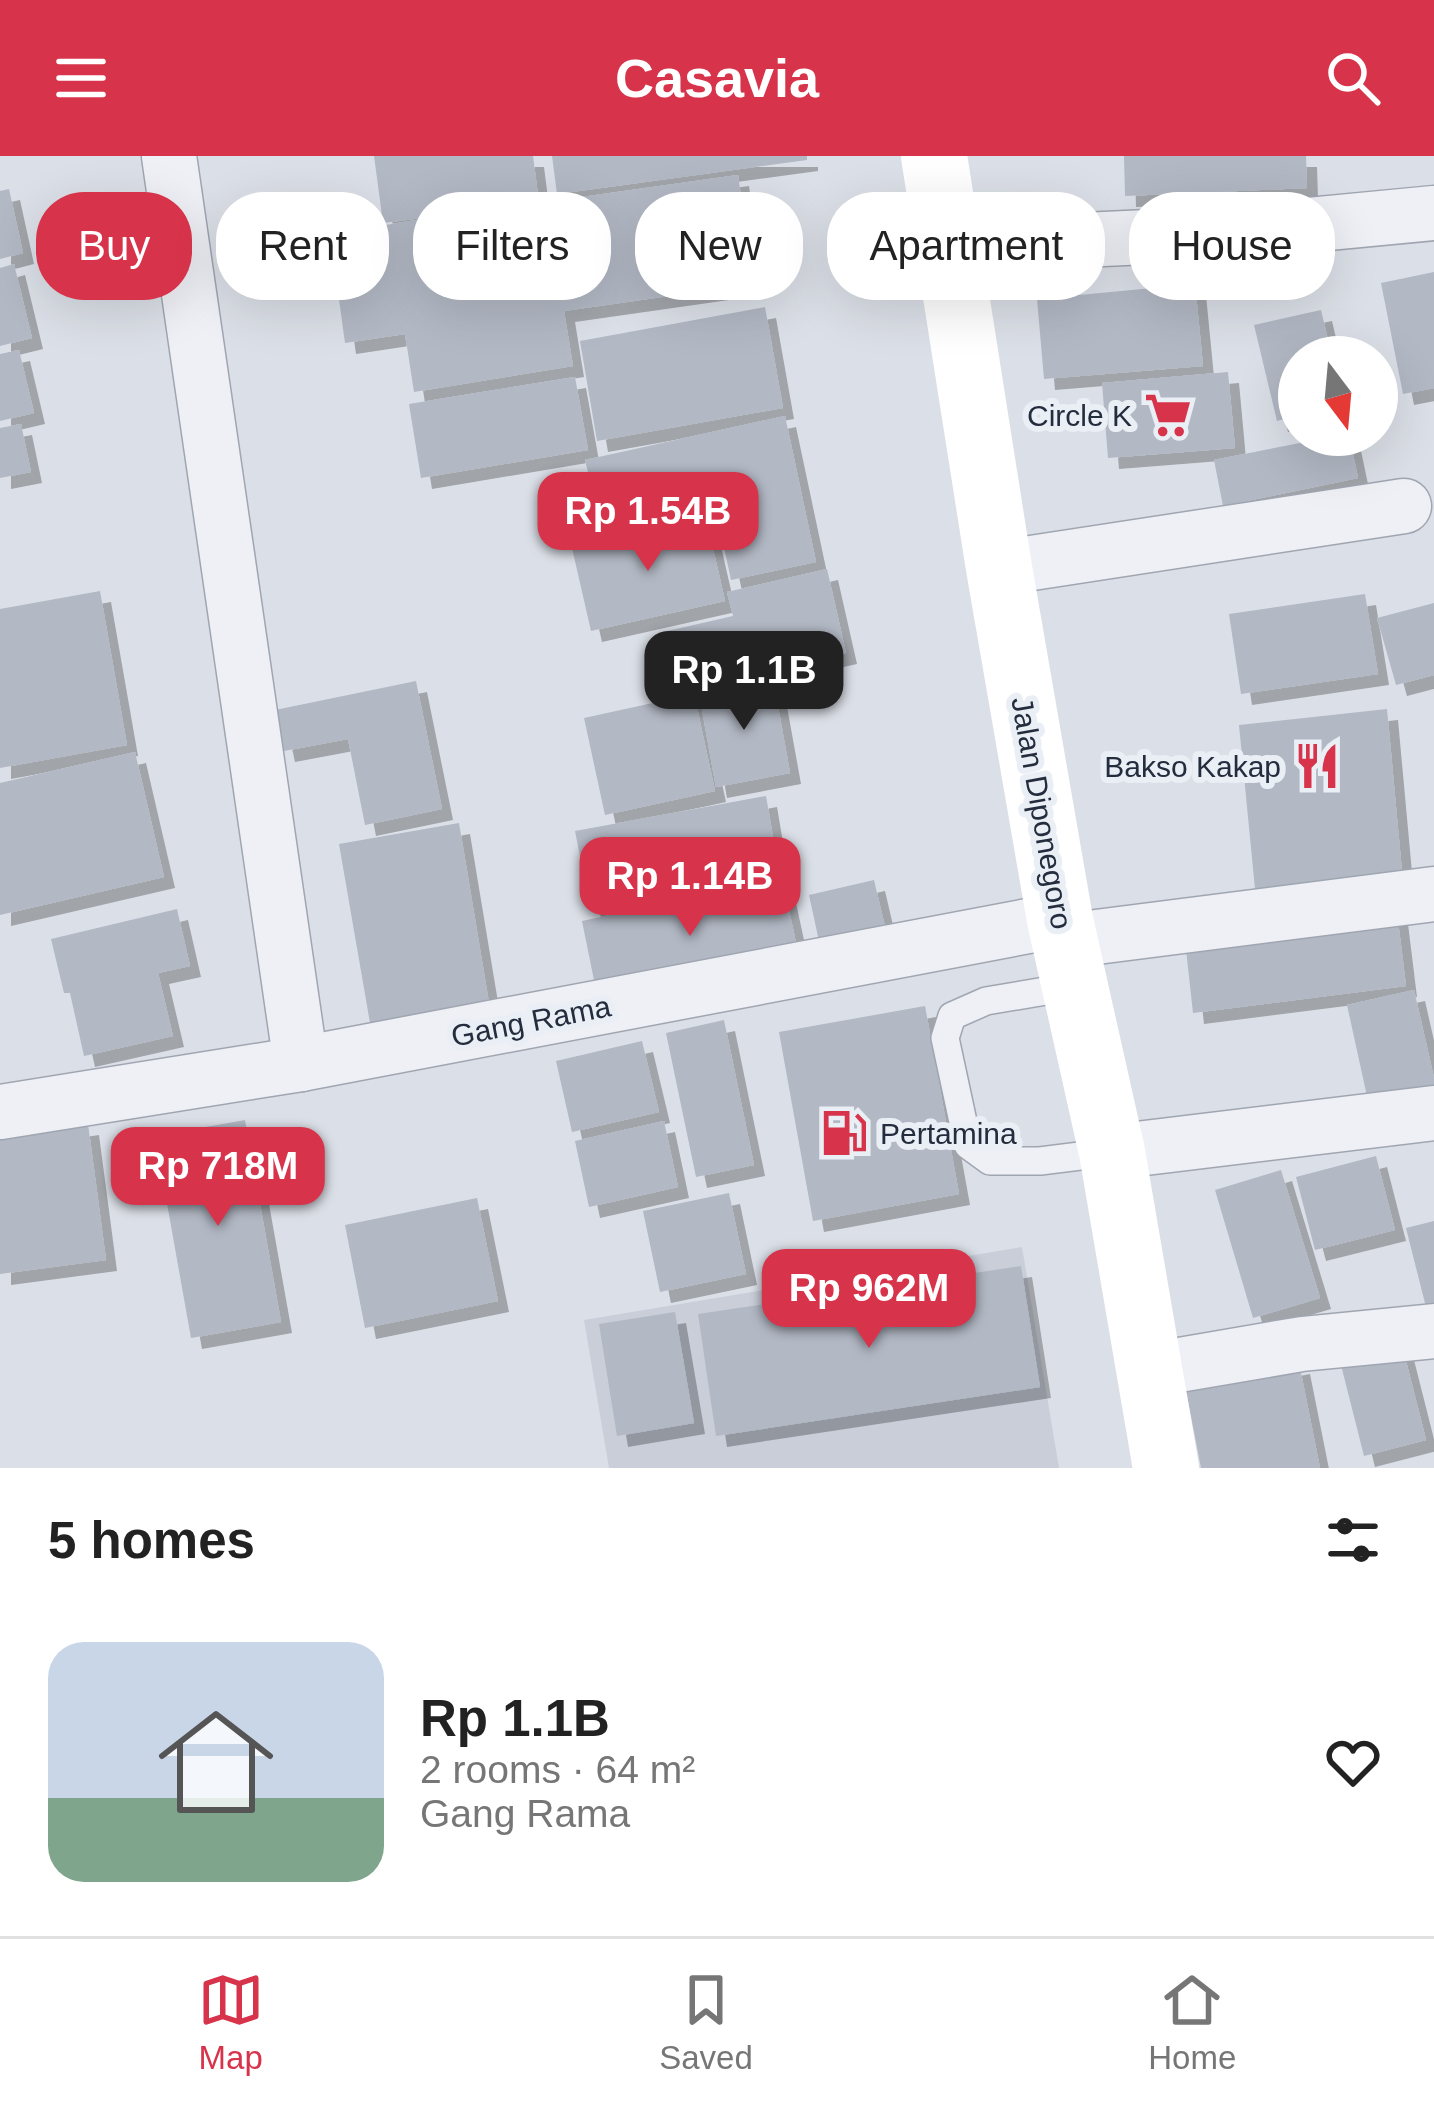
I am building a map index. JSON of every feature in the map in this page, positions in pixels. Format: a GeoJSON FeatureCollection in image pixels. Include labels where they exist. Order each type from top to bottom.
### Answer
{"type":"FeatureCollection","features":[{"type":"Feature","properties":{"kind":"main road","name":"Jalan Diponegoro"},"geometry":{"type":"LineString","coordinates":[[934,156],[940,192]]}},
{"type":"Feature","properties":{"kind":"main road","name":"Jalan Diponegoro"},"geometry":{"type":"LineString","coordinates":[[957,300],[1067,949],[1112,1152],[1166,1468]]}},
{"type":"Feature","properties":{"kind":"street"},"geometry":{"type":"LineString","coordinates":[[169,156],[302,1064]]}},
{"type":"Feature","properties":{"kind":"street"},"geometry":{"type":"LineString","coordinates":[[1105,239],[1434,213]]}},
{"type":"Feature","properties":{"kind":"street"},"geometry":{"type":"LineString","coordinates":[[999,568],[1404,506]]}},
{"type":"Feature","properties":{"kind":"street","name":"Gang Rama"},"geometry":{"type":"LineString","coordinates":[[0,1112],[1434,894]]}},
{"type":"Feature","properties":{"kind":"street"},"geometry":{"type":"LineString","coordinates":[[1112,1152],[1434,1113]]}},
{"type":"Feature","properties":{"kind":"street"},"geometry":{"type":"LineString","coordinates":[[1150,1370],[1302,1344],[1434,1331]]}},
{"type":"Feature","properties":{"kind":"lane"},"geometry":{"type":"LineString","coordinates":[[1067,949],[986,1001],[952,1016],[945,1038],[968,1145],[990,1162],[1112,1152]]}},
{"type":"Feature","properties":{"kind":"shaded area"},"geometry":{"type":"Polygon","coordinates":[[[1022,1247],[1059,1468],[609,1468],[584,1320],[1022,1247]]]}},
{"type":"Feature","properties":{"kind":"building"},"geometry":{"type":"Polygon","coordinates":[[[374,156],[533,156],[538,192],[413,192],[413,219],[389,222],[389,192],[379,192],[374,156]]]}},
{"type":"Feature","properties":{"kind":"building"},"geometry":{"type":"Polygon","coordinates":[[[552,156],[807,156],[807,160],[557,192],[552,156]]]}},
{"type":"Feature","properties":{"kind":"building"},"geometry":{"type":"Polygon","coordinates":[[[1124,156],[1306,156],[1307,188],[1129,192],[1125,196],[1124,156]]]}},
{"type":"Feature","properties":{"kind":"building"},"geometry":{"type":"Polygon","coordinates":[[[738,175],[740,192],[635,192],[635,300],[641,300],[564,311],[573,366],[414,392],[405,334],[345,343],[339,300],[389,300],[389,224],[413,221],[413,300],[611,300],[611,193],[738,175]]]}},
{"type":"Feature","properties":{"kind":"building"},"geometry":{"type":"Polygon","coordinates":[[[9,189],[23,253],[0,259],[0,191],[9,189]]]}},
{"type":"Feature","properties":{"kind":"building"},"geometry":{"type":"Polygon","coordinates":[[[14,264],[32,338],[0,346],[0,268],[14,264]]]}},
{"type":"Feature","properties":{"kind":"building"},"geometry":{"type":"Polygon","coordinates":[[[1434,272],[1434,388],[1403,394],[1398,336],[1392,336],[1381,283],[1434,272]]]}},
{"type":"Feature","properties":{"kind":"building"},"geometry":{"type":"Polygon","coordinates":[[[1129,290],[1129,300],[1197,300],[1203,366],[1044,379],[1037,300],[1105,300],[1105,293],[1129,290]]]}},
{"type":"Feature","properties":{"kind":"building"},"geometry":{"type":"Polygon","coordinates":[[[765,307],[783,408],[597,441],[580,341],[765,307]]]}},
{"type":"Feature","properties":{"kind":"building"},"geometry":{"type":"Polygon","coordinates":[[[1321,310],[1327,336],[1278,336],[1277,421],[1254,325],[1321,310]]]}},
{"type":"Feature","properties":{"kind":"building"},"geometry":{"type":"Polygon","coordinates":[[[19,350],[34,413],[0,421],[0,354],[19,350]]]}},
{"type":"Feature","properties":{"kind":"building","name":"Circle K"},"geometry":{"type":"Polygon","coordinates":[[[1228,372],[1235,448],[1108,458],[1102,383],[1228,372]]]}},
{"type":"Feature","properties":{"kind":"building"},"geometry":{"type":"Polygon","coordinates":[[[575,377],[588,450],[421,478],[409,404],[575,377]]]}},
{"type":"Feature","properties":{"kind":"building"},"geometry":{"type":"Polygon","coordinates":[[[785,416],[816,562],[731,580],[713,496],[600,522],[585,460],[785,416]]]}},
{"type":"Feature","properties":{"kind":"building"},"geometry":{"type":"Polygon","coordinates":[[[21,424],[31,472],[0,478],[0,428],[21,424]]]}},
{"type":"Feature","properties":{"kind":"building"},"geometry":{"type":"Polygon","coordinates":[[[1278,447],[1278,456],[1353,456],[1358,478],[1223,506],[1214,460],[1278,447]]]}},
{"type":"Feature","properties":{"kind":"building"},"geometry":{"type":"Polygon","coordinates":[[[706,518],[725,601],[591,631],[572,548],[706,518]]]}},
{"type":"Feature","properties":{"kind":"building"},"geometry":{"type":"Polygon","coordinates":[[[827,569],[846,653],[747,675],[744,662],[674,678],[663,632],[733,616],[727,592],[827,569]]]}},
{"type":"Feature","properties":{"kind":"building"},"geometry":{"type":"Polygon","coordinates":[[[100,591],[127,745],[0,768],[0,609],[100,591]]]}},
{"type":"Feature","properties":{"kind":"building"},"geometry":{"type":"Polygon","coordinates":[[[1365,594],[1378,674],[1241,694],[1229,614],[1365,594]]]}},
{"type":"Feature","properties":{"kind":"building"},"geometry":{"type":"Polygon","coordinates":[[[1434,603],[1434,675],[1396,685],[1377,618],[1434,603]]]}},
{"type":"Feature","properties":{"kind":"building"},"geometry":{"type":"Polygon","coordinates":[[[773,679],[790,773],[716,787],[699,693],[773,679]]]}},
{"type":"Feature","properties":{"kind":"building"},"geometry":{"type":"Polygon","coordinates":[[[416,681],[442,809],[365,825],[348,739],[284,751],[275,710],[416,681]]]}},
{"type":"Feature","properties":{"kind":"building"},"geometry":{"type":"Polygon","coordinates":[[[694,694],[715,791],[605,815],[584,718],[694,694]]]}},
{"type":"Feature","properties":{"kind":"building"},"geometry":{"type":"Polygon","coordinates":[[[1387,709],[1403,883],[1256,899],[1239,725],[1387,709]]]}},
{"type":"Feature","properties":{"kind":"building"},"geometry":{"type":"Polygon","coordinates":[[[135,752],[164,877],[0,915],[0,783],[135,752]]]}},
{"type":"Feature","properties":{"kind":"building"},"geometry":{"type":"Polygon","coordinates":[[[766,796],[779,873],[590,907],[575,831],[766,796]]]}},
{"type":"Feature","properties":{"kind":"building"},"geometry":{"type":"Polygon","coordinates":[[[459,823],[489,1003],[370,1023],[339,844],[459,823]]]}},
{"type":"Feature","properties":{"kind":"building"},"geometry":{"type":"Polygon","coordinates":[[[782,878],[799,957],[598,1000],[582,921],[782,878]]]}},
{"type":"Feature","properties":{"kind":"building"},"geometry":{"type":"Polygon","coordinates":[[[874,880],[888,940],[822,955],[809,895],[874,880]]]}},
{"type":"Feature","properties":{"kind":"building"},"geometry":{"type":"Polygon","coordinates":[[[1396,905],[1406,986],[1193,1013],[1184,931],[1396,905]]]}},
{"type":"Feature","properties":{"kind":"building"},"geometry":{"type":"Polygon","coordinates":[[[177,909],[190,966],[158,973],[173,1036],[84,1056],[70,993],[64,993],[51,939],[177,909]]]}},
{"type":"Feature","properties":{"kind":"building"},"geometry":{"type":"Polygon","coordinates":[[[1414,990],[1434,1078],[1434,1105],[1372,1119],[1347,1005],[1414,990]]]}},
{"type":"Feature","properties":{"kind":"building"},"geometry":{"type":"Polygon","coordinates":[[[925,1006],[959,1194],[813,1221],[779,1032],[925,1006]]]}},
{"type":"Feature","properties":{"kind":"building"},"geometry":{"type":"Polygon","coordinates":[[[724,1020],[754,1165],[696,1177],[666,1033],[724,1020]]]}},
{"type":"Feature","properties":{"kind":"building"},"geometry":{"type":"Polygon","coordinates":[[[642,1041],[659,1112],[572,1132],[556,1061],[642,1041]]]}},
{"type":"Feature","properties":{"kind":"building"},"geometry":{"type":"Polygon","coordinates":[[[245,1120],[281,1322],[191,1338],[155,1136],[245,1120]]]}},
{"type":"Feature","properties":{"kind":"building"},"geometry":{"type":"Polygon","coordinates":[[[664,1121],[678,1187],[589,1207],[575,1141],[664,1121]]]}},
{"type":"Feature","properties":{"kind":"building"},"geometry":{"type":"Polygon","coordinates":[[[88,1124],[106,1260],[0,1274],[0,1137],[88,1124]]]}},
{"type":"Feature","properties":{"kind":"building"},"geometry":{"type":"Polygon","coordinates":[[[1376,1156],[1395,1230],[1315,1250],[1296,1177],[1376,1156]]]}},
{"type":"Feature","properties":{"kind":"building"},"geometry":{"type":"Polygon","coordinates":[[[1281,1170],[1320,1298],[1253,1318],[1215,1190],[1281,1170]]]}},
{"type":"Feature","properties":{"kind":"building"},"geometry":{"type":"Polygon","coordinates":[[[729,1193],[746,1274],[660,1292],[643,1211],[729,1193]]]}},
{"type":"Feature","properties":{"kind":"building"},"geometry":{"type":"Polygon","coordinates":[[[477,1198],[498,1301],[365,1328],[345,1225],[477,1198]]]}},
{"type":"Feature","properties":{"kind":"building"},"geometry":{"type":"Polygon","coordinates":[[[1434,1221],[1434,1331],[1432,1331],[1406,1228],[1434,1221]]]}},
{"type":"Feature","properties":{"kind":"building"},"geometry":{"type":"Polygon","coordinates":[[[1021,1266],[1040,1387],[716,1436],[698,1314],[1021,1266]]]}},
{"type":"Feature","properties":{"kind":"building"},"geometry":{"type":"Polygon","coordinates":[[[675,1312],[694,1423],[617,1436],[599,1324],[675,1312]]]}},
{"type":"Feature","properties":{"kind":"building"},"geometry":{"type":"Polygon","coordinates":[[[1403,1349],[1426,1440],[1364,1456],[1341,1365],[1403,1349]]]}},
{"type":"Feature","properties":{"kind":"building"},"geometry":{"type":"Polygon","coordinates":[[[1299,1363],[1320,1468],[1201,1468],[1185,1385],[1299,1363]]]}},
{"type":"Feature","properties":{"kind":"place","name":"Circle K"},"geometry":{"type":"Point","coordinates":[1168,415]}},
{"type":"Feature","properties":{"kind":"place","name":"Bakso Kakap"},"geometry":{"type":"Point","coordinates":[1317,766]}},
{"type":"Feature","properties":{"kind":"place","name":"Pertamina"},"geometry":{"type":"Point","coordinates":[844,1133]}}]}
